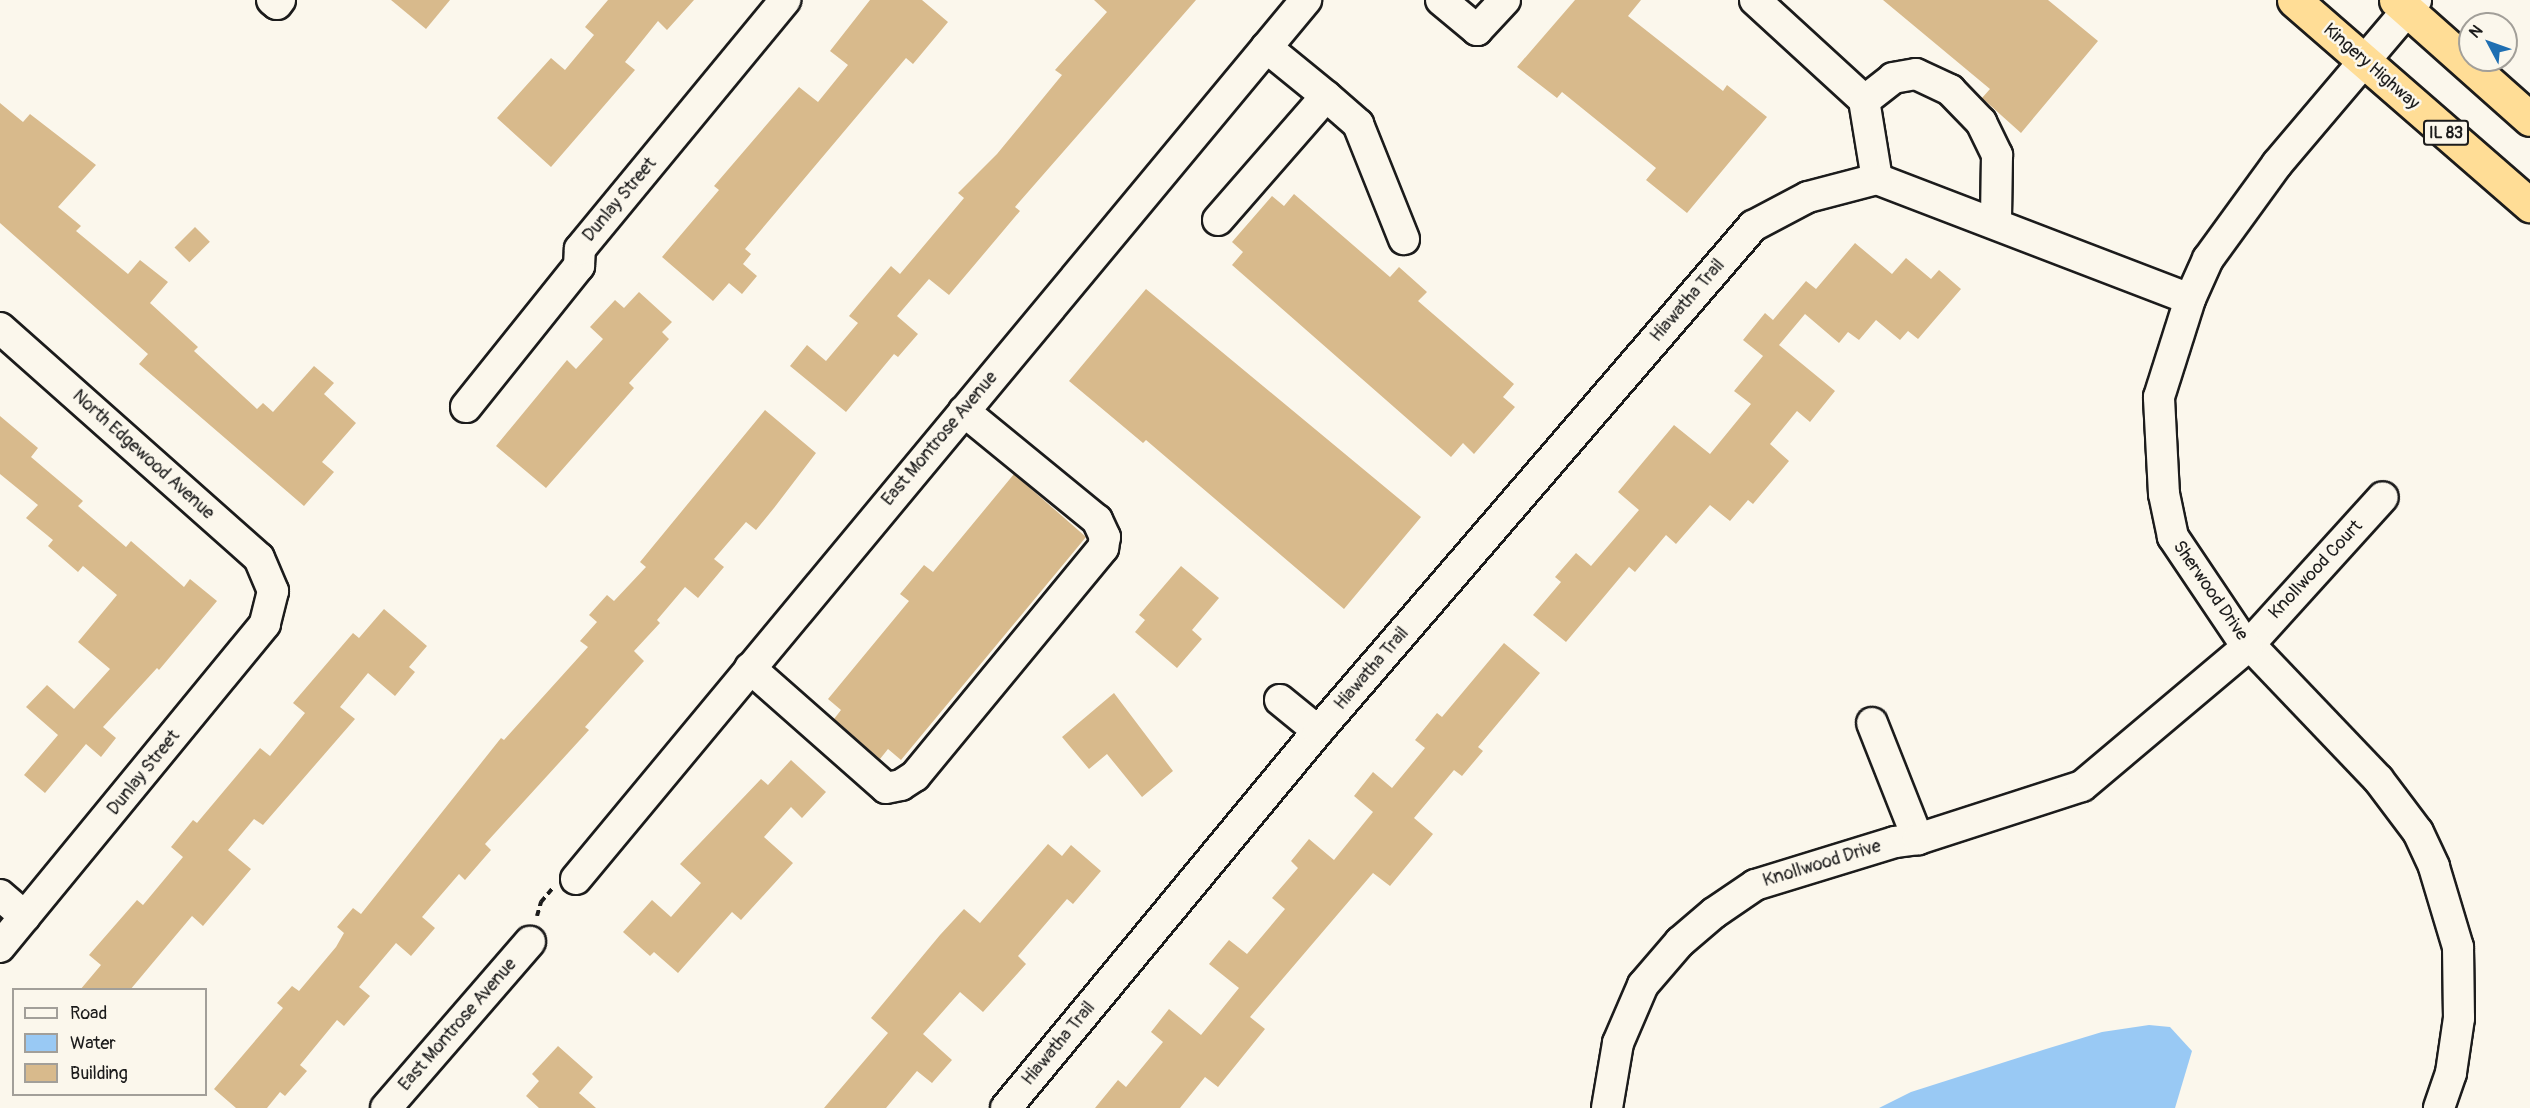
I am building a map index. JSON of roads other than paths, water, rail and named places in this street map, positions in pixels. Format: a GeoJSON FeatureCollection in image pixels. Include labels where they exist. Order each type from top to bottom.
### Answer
{"type":"FeatureCollection","features":[{"type":"Feature","properties":{"kind":"highway","name":"Kingery Highway"},"geometry":{"type":"LineString","coordinates":[[2294,0],[2530,205]]}},
{"type":"Feature","properties":{"kind":"highway"},"geometry":{"type":"LineString","coordinates":[[2406,4],[2530,119]]}},
{"type":"Feature","properties":{"kind":"street"},"geometry":{"type":"LineString","coordinates":[[272,0],[277,4],[280,0]]}},
{"type":"Feature","properties":{"kind":"street","name":"Dunlay Street"},"geometry":{"type":"LineString","coordinates":[[466,407],[579,266],[580,249],[785,0]]}},
{"type":"Feature","properties":{"kind":"street","name":"East Montrose Avenue"},"geometry":{"type":"LineString","coordinates":[[576,879],[1306,0]]}},
{"type":"Feature","properties":{"kind":"street"},"geometry":{"type":"LineString","coordinates":[[1441,0],[1477,30],[1505,0]]}},
{"type":"Feature","properties":{"kind":"street"},"geometry":{"type":"LineString","coordinates":[[1765,3],[1864,101],[1877,179],[1996,222],[2190,299]]}},
{"type":"Feature","properties":{"kind":"street","name":"Sherwood Drive"},"geometry":{"type":"LineString","coordinates":[[2406,4],[2277,164],[2208,259],[2190,299],[2159,397],[2164,494],[2173,537],[2248,645],[2378,778],[2418,832],[2434,867],[2458,947],[2459,1018],[2451,1073],[2443,1107]]}},
{"type":"Feature","properties":{"kind":"street"},"geometry":{"type":"LineString","coordinates":[[1266,47],[1358,124],[1404,239]]}},
{"type":"Feature","properties":{"kind":"street"},"geometry":{"type":"LineString","coordinates":[[1864,101],[1893,78],[1916,74],[1950,90],[1982,122],[1997,155],[1996,222]]}},
{"type":"Feature","properties":{"kind":"street"},"geometry":{"type":"LineString","coordinates":[[1218,220],[1326,96]]}},
{"type":"Feature","properties":{"kind":"street","name":"Hiawatha Trail"},"geometry":{"type":"LineString","coordinates":[[1006,1108],[1318,731],[1753,226],[1808,197],[1877,179]]}},
{"type":"Feature","properties":{"kind":"street","name":"North Edgewood Avenue"},"geometry":{"type":"LineString","coordinates":[[0,328],[259,558],[273,591]]}},
{"type":"Feature","properties":{"kind":"street"},"geometry":{"type":"LineString","coordinates":[[750,668],[886,788],[901,785],[915,776],[930,758],[1103,548],[1106,537],[1097,520],[964,411]]}},
{"type":"Feature","properties":{"kind":"street","name":"Knollwood Court"},"geometry":{"type":"LineString","coordinates":[[2248,645],[2383,497]]}},
{"type":"Feature","properties":{"kind":"street","name":"Dunlay Street"},"geometry":{"type":"LineString","coordinates":[[0,947],[266,624],[273,591]]}},
{"type":"Feature","properties":{"kind":"street","name":"Knollwood Drive"},"geometry":{"type":"LineString","coordinates":[[1607,1108],[1618,1043],[1643,985],[1680,942],[1755,885],[1895,842],[1918,839],[2082,786],[2248,645]]}},
{"type":"Feature","properties":{"kind":"street"},"geometry":{"type":"LineString","coordinates":[[1280,700],[1318,731]]}},
{"type":"Feature","properties":{"kind":"street"},"geometry":{"type":"LineString","coordinates":[[1872,723],[1918,839]]}},
{"type":"Feature","properties":{"kind":"street"},"geometry":{"type":"LineString","coordinates":[[0,895],[25,917]]}},
{"type":"Feature","properties":{"kind":"street","name":"East Montrose Avenue"},"geometry":{"type":"LineString","coordinates":[[386,1108],[530,942]]}},
{"type":"Feature","properties":{"kind":"water"},"geometry":{"type":"Polygon","coordinates":[[[2149,1025],[2170,1027],[2192,1051],[2175,1108],[1879,1108],[1911,1092],[2046,1049],[2102,1032],[2149,1025]]]}}]}
